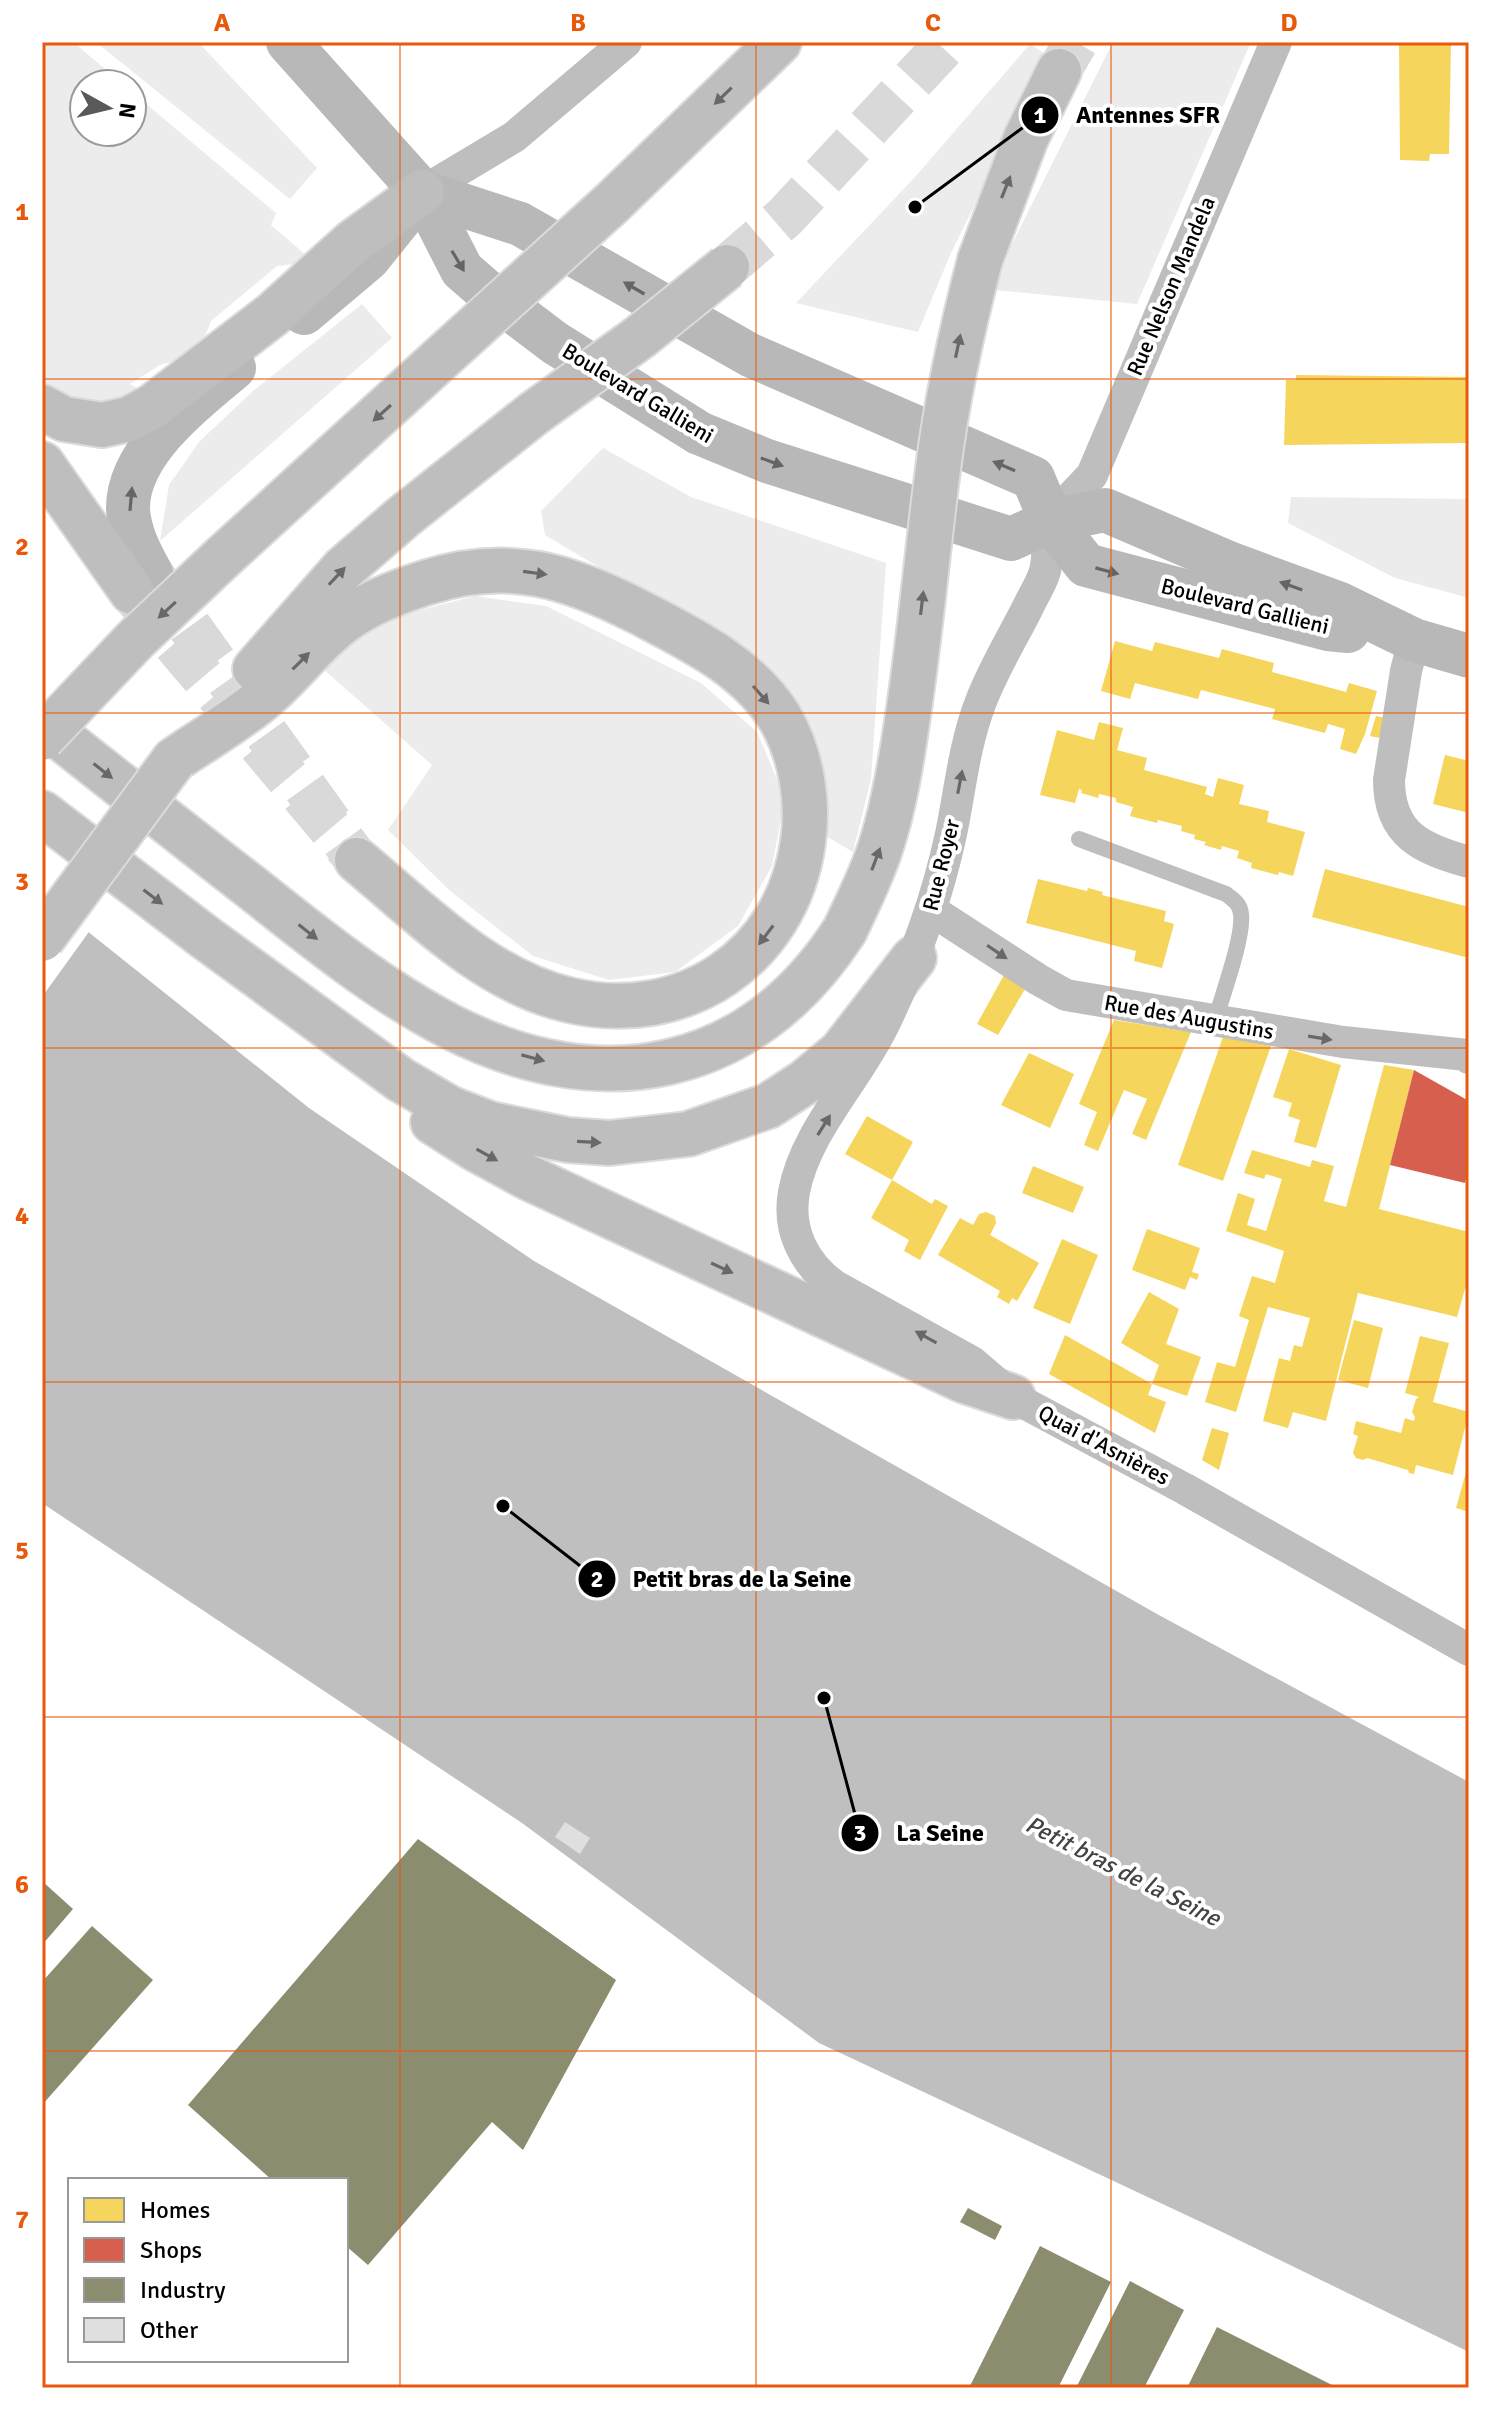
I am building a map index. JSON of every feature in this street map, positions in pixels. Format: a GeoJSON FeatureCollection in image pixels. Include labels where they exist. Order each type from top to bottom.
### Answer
{"type":"FeatureCollection","features":[{"type":"Feature","properties":{"kind":"main road","name":"Boulevard Gallieni"},"geometry":{"type":"LineString","coordinates":[[288,42],[422,192],[462,270],[555,343],[699,433],[767,461],[1011,539],[1051,521],[1105,510],[1231,564],[1340,604],[1414,640],[1469,656]]}},
{"type":"Feature","properties":{"kind":"main road"},"geometry":{"type":"LineString","coordinates":[[42,738],[136,639],[612,203],[779,42]]}},
{"type":"Feature","properties":{"kind":"main road"},"geometry":{"type":"LineString","coordinates":[[42,723],[347,961],[479,1041],[543,1061],[611,1069],[644,1068],[704,1052],[742,1034],[775,1010],[808,980],[828,956],[845,930],[882,845],[914,678],[938,469],[959,341],[980,260],[1026,138],[1059,71]]}},
{"type":"Feature","properties":{"kind":"main road"},"geometry":{"type":"LineString","coordinates":[[42,407],[64,419],[102,425],[129,419],[153,406],[272,315],[353,242],[422,192]]}},
{"type":"Feature","properties":{"kind":"main road"},"geometry":{"type":"LineString","coordinates":[[422,192],[520,224],[750,355],[1033,478],[1051,521]]}},
{"type":"Feature","properties":{"kind":"main road"},"geometry":{"type":"LineString","coordinates":[[42,464],[141,582],[128,508],[137,471],[155,444],[194,400],[368,259],[422,192]]}},
{"type":"Feature","properties":{"kind":"main road"},"geometry":{"type":"LineString","coordinates":[[42,939],[174,760],[343,569],[533,414],[640,337],[727,267]]}},
{"type":"Feature","properties":{"kind":"main road"},"geometry":{"type":"LineString","coordinates":[[174,760],[266,696],[320,642],[344,621],[364,609],[433,581],[482,571],[510,570],[557,577],[607,596],[686,638],[744,676],[764,696],[780,720],[800,771],[805,801],[805,830],[796,874],[789,896],[766,937],[728,972],[707,985],[667,1000],[647,1003],[596,1004],[569,1000],[508,976],[468,951],[357,860]]}},
{"type":"Feature","properties":{"kind":"main road"},"geometry":{"type":"LineString","coordinates":[[44,815],[401,1080],[451,1109],[490,1124],[568,1140],[609,1143],[688,1134],[768,1106],[805,1082],[841,1052],[914,958]]}},
{"type":"Feature","properties":{"kind":"main road"},"geometry":{"type":"LineString","coordinates":[[206,938],[316,1047],[474,1148],[527,1177],[936,1368],[1013,1397]]}},
{"type":"Feature","properties":{"kind":"street"},"geometry":{"type":"LineString","coordinates":[[422,192],[514,137],[626,42]]}},
{"type":"Feature","properties":{"kind":"street","name":"Rue Nelson Mandela"},"geometry":{"type":"LineString","coordinates":[[1051,521],[1092,475],[1276,42]]}},
{"type":"Feature","properties":{"kind":"street","name":"Rue Royer"},"geometry":{"type":"LineString","coordinates":[[794,1196],[797,1178],[813,1145],[884,1025],[914,958],[951,836],[967,746],[980,703],[1045,573],[1051,521]]}},
{"type":"Feature","properties":{"kind":"street"},"geometry":{"type":"LineString","coordinates":[[1414,640],[1406,671],[1389,798],[1399,823],[1420,845],[1469,862]]}},
{"type":"Feature","properties":{"kind":"street","name":"Rue des Augustins"},"geometry":{"type":"LineString","coordinates":[[931,910],[1066,995],[1343,1042],[1468,1056]]}},
{"type":"Feature","properties":{"kind":"street","name":"Quai d'Asnières"},"geometry":{"type":"LineString","coordinates":[[794,1196],[793,1224],[798,1243],[820,1275],[972,1362],[1013,1397],[1185,1489],[1469,1650]]}},
{"type":"Feature","properties":{"kind":"lane"},"geometry":{"type":"LineString","coordinates":[[1079,839],[1226,894],[1238,903],[1240,931],[1215,1021]]}},
{"type":"Feature","properties":{"kind":"shaded area"},"geometry":{"type":"Polygon","coordinates":[[[42,42],[73,42],[104,68],[68,68],[68,148],[148,148],[148,105],[276,213],[271,225],[314,262],[277,266],[211,321],[198,355],[160,365],[130,384],[148,394],[107,410],[65,406],[42,387],[42,42]]]}},
{"type":"Feature","properties":{"kind":"shaded area"},"geometry":{"type":"Polygon","coordinates":[[[96,42],[198,42],[317,168],[290,199],[148,84],[148,68],[128,68],[96,42]]]}},
{"type":"Feature","properties":{"kind":"shaded area"},"geometry":{"type":"Polygon","coordinates":[[[1113,42],[1251,42],[1137,304],[995,290],[1010,248],[1113,42]]]}},
{"type":"Feature","properties":{"kind":"shaded area"},"geometry":{"type":"Polygon","coordinates":[[[1030,44],[1048,56],[951,253],[918,332],[796,303],[915,177],[1030,44]]]}},
{"type":"Feature","properties":{"kind":"shaded area"},"geometry":{"type":"Polygon","coordinates":[[[362,304],[392,338],[160,541],[169,485],[199,442],[253,391],[362,304]]]}},
{"type":"Feature","properties":{"kind":"shaded area"},"geometry":{"type":"Polygon","coordinates":[[[603,448],[691,497],[886,563],[871,779],[853,852],[824,835],[827,797],[772,677],[672,611],[545,535],[541,511],[603,448]]]}},
{"type":"Feature","properties":{"kind":"shaded area"},"geometry":{"type":"Polygon","coordinates":[[[1291,497],[1469,499],[1469,598],[1395,578],[1288,523],[1291,497]]]}},
{"type":"Feature","properties":{"kind":"shaded area"},"geometry":{"type":"Polygon","coordinates":[[[475,596],[546,606],[701,683],[757,732],[785,798],[772,866],[738,926],[675,972],[609,980],[533,956],[449,890],[388,830],[432,765],[321,667],[374,622],[475,596]]]}},
{"type":"Feature","properties":{"kind":"water"},"geometry":{"type":"Polygon","coordinates":[[[42,895],[309,1108],[534,1261],[1157,1614],[1469,1782],[1469,2352],[1218,2230],[819,2043],[522,1823],[42,1503],[42,895]]]}},
{"type":"Feature","properties":{"kind":"pier"},"geometry":{"type":"Polygon","coordinates":[[[42,891],[91,929],[42,997],[42,891]]]}},
{"type":"Feature","properties":{"kind":"building: Homes"},"geometry":{"type":"Polygon","coordinates":[[[1399,42],[1451,42],[1449,154],[1430,154],[1429,161],[1400,160],[1399,42]]]}},
{"type":"Feature","properties":{"kind":"building: Homes"},"geometry":{"type":"Polygon","coordinates":[[[1296,375],[1469,377],[1469,443],[1284,445],[1286,380],[1296,380],[1296,375]]]}},
{"type":"Feature","properties":{"kind":"building: Homes"},"geometry":{"type":"Polygon","coordinates":[[[1115,641],[1152,651],[1155,642],[1219,658],[1222,649],[1274,663],[1272,672],[1346,692],[1349,683],[1377,691],[1365,734],[1356,754],[1340,749],[1345,729],[1328,724],[1325,733],[1272,719],[1275,709],[1201,690],[1198,699],[1135,683],[1130,699],[1101,691],[1115,641]]]}},
{"type":"Feature","properties":{"kind":"building: Homes"},"geometry":{"type":"Polygon","coordinates":[[[1376,716],[1386,718],[1380,738],[1370,736],[1376,716]]]}},
{"type":"Feature","properties":{"kind":"building: Homes"},"geometry":{"type":"Polygon","coordinates":[[[1099,722],[1123,728],[1117,750],[1147,758],[1144,770],[1207,787],[1205,794],[1213,797],[1218,778],[1244,785],[1239,804],[1269,811],[1267,822],[1305,832],[1293,876],[1251,868],[1252,863],[1237,858],[1239,851],[1204,845],[1206,842],[1194,839],[1195,835],[1181,831],[1182,826],[1130,816],[1133,807],[1116,802],[1116,798],[1099,794],[1098,798],[1081,793],[1079,789],[1075,803],[1040,795],[1057,730],[1094,740],[1099,722]]]}},
{"type":"Feature","properties":{"kind":"building: Homes"},"geometry":{"type":"Polygon","coordinates":[[[1445,755],[1469,761],[1469,813],[1433,804],[1445,755]]]}},
{"type":"Feature","properties":{"kind":"building: Homes"},"geometry":{"type":"Polygon","coordinates":[[[1325,869],[1469,907],[1469,958],[1312,917],[1325,869]]]}},
{"type":"Feature","properties":{"kind":"building: Homes"},"geometry":{"type":"Polygon","coordinates":[[[1038,879],[1087,891],[1088,888],[1103,892],[1102,895],[1166,911],[1164,921],[1174,924],[1162,968],[1134,961],[1136,951],[1026,923],[1038,879]]]}},
{"type":"Feature","properties":{"kind":"building: Homes"},"geometry":{"type":"Polygon","coordinates":[[[1004,975],[1025,989],[998,1035],[977,1024],[1004,975]]]}},
{"type":"Feature","properties":{"kind":"building: Homes"},"geometry":{"type":"Polygon","coordinates":[[[1114,1020],[1191,1032],[1146,1140],[1132,1134],[1147,1099],[1124,1090],[1098,1151],[1084,1145],[1097,1112],[1079,1104],[1114,1020]]]}},
{"type":"Feature","properties":{"kind":"building: Homes"},"geometry":{"type":"Polygon","coordinates":[[[1223,1037],[1271,1046],[1223,1181],[1178,1165],[1223,1037]]]}},
{"type":"Feature","properties":{"kind":"building: Homes"},"geometry":{"type":"Polygon","coordinates":[[[1289,1049],[1341,1065],[1316,1148],[1294,1142],[1300,1120],[1288,1116],[1292,1103],[1273,1097],[1289,1049]]]}},
{"type":"Feature","properties":{"kind":"building: Homes"},"geometry":{"type":"Polygon","coordinates":[[[1029,1053],[1074,1074],[1050,1128],[1001,1105],[1029,1053]]]}},
{"type":"Feature","properties":{"kind":"building: Homes"},"geometry":{"type":"Polygon","coordinates":[[[1384,1065],[1414,1070],[1379,1209],[1469,1232],[1469,1275],[1457,1317],[1358,1293],[1326,1421],[1293,1412],[1288,1428],[1263,1421],[1279,1358],[1290,1361],[1294,1345],[1302,1347],[1310,1318],[1268,1307],[1236,1412],[1205,1402],[1217,1362],[1235,1367],[1249,1320],[1239,1316],[1252,1276],[1275,1283],[1284,1251],[1226,1231],[1238,1193],[1255,1199],[1247,1225],[1266,1231],[1282,1179],[1266,1174],[1264,1179],[1244,1173],[1252,1150],[1310,1167],[1312,1160],[1334,1166],[1324,1201],[1346,1207],[1384,1065]]]}},
{"type":"Feature","properties":{"kind":"building: Homes"},"geometry":{"type":"Polygon","coordinates":[[[867,1116],[913,1142],[892,1180],[845,1154],[867,1116]]]}},
{"type":"Feature","properties":{"kind":"building: Homes"},"geometry":{"type":"Polygon","coordinates":[[[1033,1166],[1084,1187],[1073,1213],[1022,1193],[1033,1166]]]}},
{"type":"Feature","properties":{"kind":"building: Homes"},"geometry":{"type":"Polygon","coordinates":[[[892,1180],[932,1204],[935,1199],[948,1206],[920,1260],[904,1251],[909,1240],[871,1218],[892,1180]]]}},
{"type":"Feature","properties":{"kind":"building: Homes"},"geometry":{"type":"Polygon","coordinates":[[[986,1212],[995,1216],[996,1223],[990,1235],[1039,1263],[1017,1301],[1012,1298],[1009,1304],[997,1297],[1000,1291],[938,1255],[960,1218],[973,1225],[979,1214],[986,1212]]]}},
{"type":"Feature","properties":{"kind":"building: Homes"},"geometry":{"type":"Polygon","coordinates":[[[1147,1229],[1200,1248],[1192,1272],[1199,1274],[1197,1280],[1190,1277],[1185,1290],[1132,1270],[1147,1229]]]}},
{"type":"Feature","properties":{"kind":"building: Homes"},"geometry":{"type":"Polygon","coordinates":[[[1062,1239],[1098,1255],[1070,1324],[1033,1308],[1062,1239]]]}},
{"type":"Feature","properties":{"kind":"building: Homes"},"geometry":{"type":"Polygon","coordinates":[[[1149,1292],[1179,1309],[1166,1344],[1201,1357],[1187,1396],[1152,1384],[1159,1365],[1121,1343],[1149,1292]]]}},
{"type":"Feature","properties":{"kind":"building: Homes"},"geometry":{"type":"Polygon","coordinates":[[[1354,1320],[1383,1328],[1368,1388],[1338,1380],[1354,1320]]]}},
{"type":"Feature","properties":{"kind":"building: Homes"},"geometry":{"type":"Polygon","coordinates":[[[1065,1335],[1152,1384],[1148,1395],[1166,1402],[1155,1433],[1049,1374],[1065,1335]]]}},
{"type":"Feature","properties":{"kind":"building: Homes"},"geometry":{"type":"Polygon","coordinates":[[[1420,1336],[1449,1343],[1433,1402],[1469,1412],[1453,1475],[1416,1465],[1414,1474],[1409,1473],[1408,1470],[1367,1458],[1356,1458],[1353,1453],[1358,1436],[1353,1434],[1356,1421],[1401,1433],[1405,1418],[1414,1421],[1412,1412],[1419,1397],[1405,1393],[1420,1336]]]}},
{"type":"Feature","properties":{"kind":"building: Homes"},"geometry":{"type":"Polygon","coordinates":[[[1212,1428],[1229,1433],[1219,1470],[1202,1460],[1212,1428]]]}},
{"type":"Feature","properties":{"kind":"building: Homes"},"geometry":{"type":"Polygon","coordinates":[[[1469,1465],[1469,1512],[1456,1508],[1469,1465]]]}},
{"type":"Feature","properties":{"kind":"building: Shops"},"geometry":{"type":"Polygon","coordinates":[[[1414,1070],[1469,1101],[1469,1165],[1465,1183],[1390,1165],[1414,1070]]]}},
{"type":"Feature","properties":{"kind":"building: Industry"},"geometry":{"type":"Polygon","coordinates":[[[418,1839],[616,1980],[523,2150],[492,2122],[368,2265],[348,2248],[348,2178],[270,2178],[188,2105],[418,1839]]]}},
{"type":"Feature","properties":{"kind":"building: Industry"},"geometry":{"type":"Polygon","coordinates":[[[42,1881],[73,1909],[42,1945],[42,1881]]]}},
{"type":"Feature","properties":{"kind":"building: Industry"},"geometry":{"type":"Polygon","coordinates":[[[92,1926],[153,1980],[42,2105],[42,1982],[92,1926]]]}},
{"type":"Feature","properties":{"kind":"building: Industry"},"geometry":{"type":"Polygon","coordinates":[[[968,2208],[1002,2226],[995,2240],[960,2222],[968,2208]]]}},
{"type":"Feature","properties":{"kind":"building: Industry"},"geometry":{"type":"Polygon","coordinates":[[[1040,2246],[1111,2282],[1058,2388],[969,2388],[1040,2246]]]}},
{"type":"Feature","properties":{"kind":"building: Industry"},"geometry":{"type":"Polygon","coordinates":[[[1130,2281],[1184,2310],[1144,2388],[1076,2388],[1130,2281]]]}},
{"type":"Feature","properties":{"kind":"building: Industry"},"geometry":{"type":"Polygon","coordinates":[[[1217,2327],[1338,2388],[1187,2388],[1217,2327]]]}},
{"type":"Feature","properties":{"kind":"building: Other"},"geometry":{"type":"Polygon","coordinates":[[[565,1822],[590,1838],[580,1854],[555,1837],[565,1822]]]}},
{"type":"Feature","properties":{"kind":"tunnel"},"geometry":{"type":"LineString","coordinates":[[727,267],[785,217],[948,42]]}},
{"type":"Feature","properties":{"kind":"tunnel"},"geometry":{"type":"LineString","coordinates":[[1059,71],[1076,42]]}},
{"type":"Feature","properties":{"kind":"tunnel"},"geometry":{"type":"LineString","coordinates":[[151,573],[357,860]]}},
{"type":"Feature","properties":{"kind":"tunnel"},"geometry":{"type":"LineString","coordinates":[[132,593],[357,860]]}},
{"type":"Feature","properties":{"kind":"place","name":"Antennes SFR"},"geometry":{"type":"Point","coordinates":[915,207]}},
{"type":"Feature","properties":{"kind":"place","name":"Petit bras de la Seine"},"geometry":{"type":"Point","coordinates":[503,1506]}},
{"type":"Feature","properties":{"kind":"place","name":"La Seine"},"geometry":{"type":"Point","coordinates":[824,1698]}}]}
